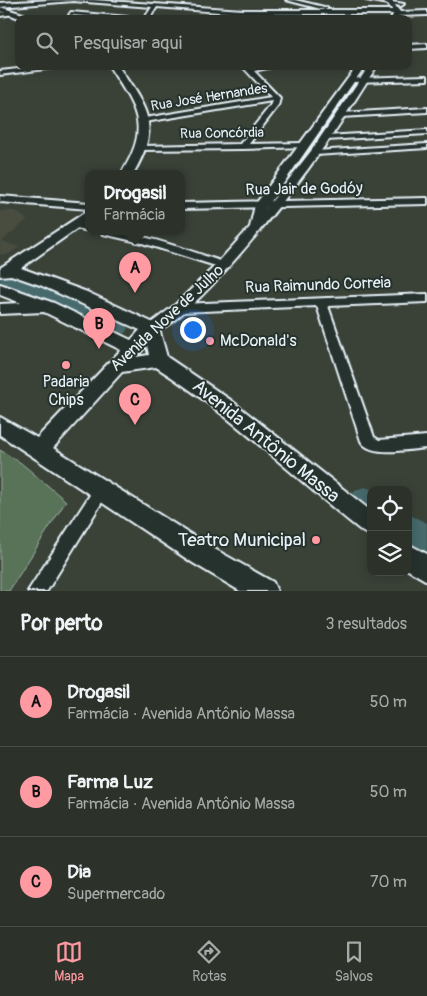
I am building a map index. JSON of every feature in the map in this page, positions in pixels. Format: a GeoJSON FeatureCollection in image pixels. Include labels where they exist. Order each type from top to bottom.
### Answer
{"type":"FeatureCollection","features":[{"type":"Feature","properties":{"kind":"main road"},"geometry":{"type":"LineString","coordinates":[[0,9],[15,15]]}},
{"type":"Feature","properties":{"kind":"main road"},"geometry":{"type":"LineString","coordinates":[[115,70],[145,120],[146,130],[141,148],[129,170]]}},
{"type":"Feature","properties":{"kind":"main road"},"geometry":{"type":"LineString","coordinates":[[3,270],[82,226]]}},
{"type":"Feature","properties":{"kind":"main road"},"geometry":{"type":"LineString","coordinates":[[3,270],[79,294],[152,329],[159,360],[115,366]]}},
{"type":"Feature","properties":{"kind":"main road"},"geometry":{"type":"LineString","coordinates":[[0,289],[48,307],[133,348]]}},
{"type":"Feature","properties":{"kind":"main road"},"geometry":{"type":"LineString","coordinates":[[0,309],[48,307]]}},
{"type":"Feature","properties":{"kind":"main road","name":"Avenida Nove de Julho"},"geometry":{"type":"LineString","coordinates":[[39,450],[115,366],[152,329]]}},
{"type":"Feature","properties":{"kind":"main road","name":"Avenida Antônio Massa"},"geometry":{"type":"LineString","coordinates":[[159,360],[185,376],[225,406],[318,484],[367,522]]}},
{"type":"Feature","properties":{"kind":"main road"},"geometry":{"type":"LineString","coordinates":[[0,425],[102,488],[202,555],[264,591]]}},
{"type":"Feature","properties":{"kind":"main road"},"geometry":{"type":"LineString","coordinates":[[412,558],[427,569]]}},
{"type":"Feature","properties":{"kind":"street"},"geometry":{"type":"LineString","coordinates":[[0,5],[74,0],[198,12],[345,12],[396,15],[392,1]]}},
{"type":"Feature","properties":{"kind":"street"},"geometry":{"type":"LineString","coordinates":[[169,8],[189,0]]}},
{"type":"Feature","properties":{"kind":"street"},"geometry":{"type":"LineString","coordinates":[[288,0],[345,12]]}},
{"type":"Feature","properties":{"kind":"street"},"geometry":{"type":"LineString","coordinates":[[368,0],[392,1],[401,4],[405,15]]}},
{"type":"Feature","properties":{"kind":"street"},"geometry":{"type":"LineString","coordinates":[[149,15],[155,7]]}},
{"type":"Feature","properties":{"kind":"street"},"geometry":{"type":"LineString","coordinates":[[412,16],[427,13]]}},
{"type":"Feature","properties":{"kind":"street"},"geometry":{"type":"LineString","coordinates":[[0,14],[11,14]]}},
{"type":"Feature","properties":{"kind":"street"},"geometry":{"type":"LineString","coordinates":[[70,14],[82,15]]}},
{"type":"Feature","properties":{"kind":"street"},"geometry":{"type":"LineString","coordinates":[[412,47],[427,46]]}},
{"type":"Feature","properties":{"kind":"street"},"geometry":{"type":"LineString","coordinates":[[0,73],[28,70]]}},
{"type":"Feature","properties":{"kind":"street"},"geometry":{"type":"LineString","coordinates":[[242,147],[274,106],[276,98],[249,70]]}},
{"type":"Feature","properties":{"kind":"street","name":"Avenida Nove de Julho"},"geometry":{"type":"LineString","coordinates":[[254,229],[261,205],[358,70]]}},
{"type":"Feature","properties":{"kind":"street","name":"Avenida Nove de Julho"},"geometry":{"type":"LineString","coordinates":[[152,329],[180,308],[224,265],[276,205],[326,138],[370,70]]}},
{"type":"Feature","properties":{"kind":"street"},"geometry":{"type":"LineString","coordinates":[[352,80],[427,78]]}},
{"type":"Feature","properties":{"kind":"street","name":"Rua José Hernandes"},"geometry":{"type":"LineString","coordinates":[[145,120],[276,98]]}},
{"type":"Feature","properties":{"kind":"street"},"geometry":{"type":"LineString","coordinates":[[341,114],[427,110]]}},
{"type":"Feature","properties":{"kind":"street"},"geometry":{"type":"LineString","coordinates":[[326,138],[427,132]]}},
{"type":"Feature","properties":{"kind":"street","name":"Rua Concórdia"},"geometry":{"type":"LineString","coordinates":[[141,148],[304,145]]}},
{"type":"Feature","properties":{"kind":"street"},"geometry":{"type":"LineString","coordinates":[[315,153],[427,146]]}},
{"type":"Feature","properties":{"kind":"street"},"geometry":{"type":"LineString","coordinates":[[0,199],[85,206]]}},
{"type":"Feature","properties":{"kind":"street","name":"Rua Jair de Godóy"},"geometry":{"type":"LineString","coordinates":[[185,206],[427,201]]}},
{"type":"Feature","properties":{"kind":"street"},"geometry":{"type":"LineString","coordinates":[[121,235],[146,240],[224,265]]}},
{"type":"Feature","properties":{"kind":"street","name":"Rua Raimundo Correia"},"geometry":{"type":"LineString","coordinates":[[180,308],[322,300],[427,298]]}},
{"type":"Feature","properties":{"kind":"street"},"geometry":{"type":"LineString","coordinates":[[322,300],[368,441],[378,446],[427,442]]}},
{"type":"Feature","properties":{"kind":"street"},"geometry":{"type":"LineString","coordinates":[[37,591],[102,488]]}},
{"type":"Feature","properties":{"kind":"shaded area"},"geometry":{"type":"Polygon","coordinates":[[[0,211],[16,211],[27,220],[2,241],[19,247],[9,254],[0,254],[0,211]]]}},
{"type":"Feature","properties":{"kind":"green space"},"geometry":{"type":"Polygon","coordinates":[[[6,278],[63,298],[122,328],[114,332],[56,302],[0,282],[6,278]]]}},
{"type":"Feature","properties":{"kind":"green space"},"geometry":{"type":"Polygon","coordinates":[[[0,450],[21,463],[66,501],[9,591],[0,591],[0,450]]]}},
{"type":"Feature","properties":{"kind":"waterway"},"geometry":{"type":"LineString","coordinates":[[5,281],[42,293],[117,328]]}},
{"type":"Feature","properties":{"kind":"waterway"},"geometry":{"type":"LineString","coordinates":[[412,530],[427,539]]}},
{"type":"Feature","properties":{"kind":"place","name":"Drogasil"},"geometry":{"type":"Point","coordinates":[135,293]}},
{"type":"Feature","properties":{"kind":"place","name":"McDonald's"},"geometry":{"type":"Point","coordinates":[210,341]}},
{"type":"Feature","properties":{"kind":"place","name":"Farma Luz"},"geometry":{"type":"Point","coordinates":[99,349]}},
{"type":"Feature","properties":{"kind":"place","name":"Padaria Chips"},"geometry":{"type":"Point","coordinates":[66,365]}},
{"type":"Feature","properties":{"kind":"place","name":"Dia"},"geometry":{"type":"Point","coordinates":[135,425]}},
{"type":"Feature","properties":{"kind":"place","name":"Teatro Municipal"},"geometry":{"type":"Point","coordinates":[316,540]}}]}
